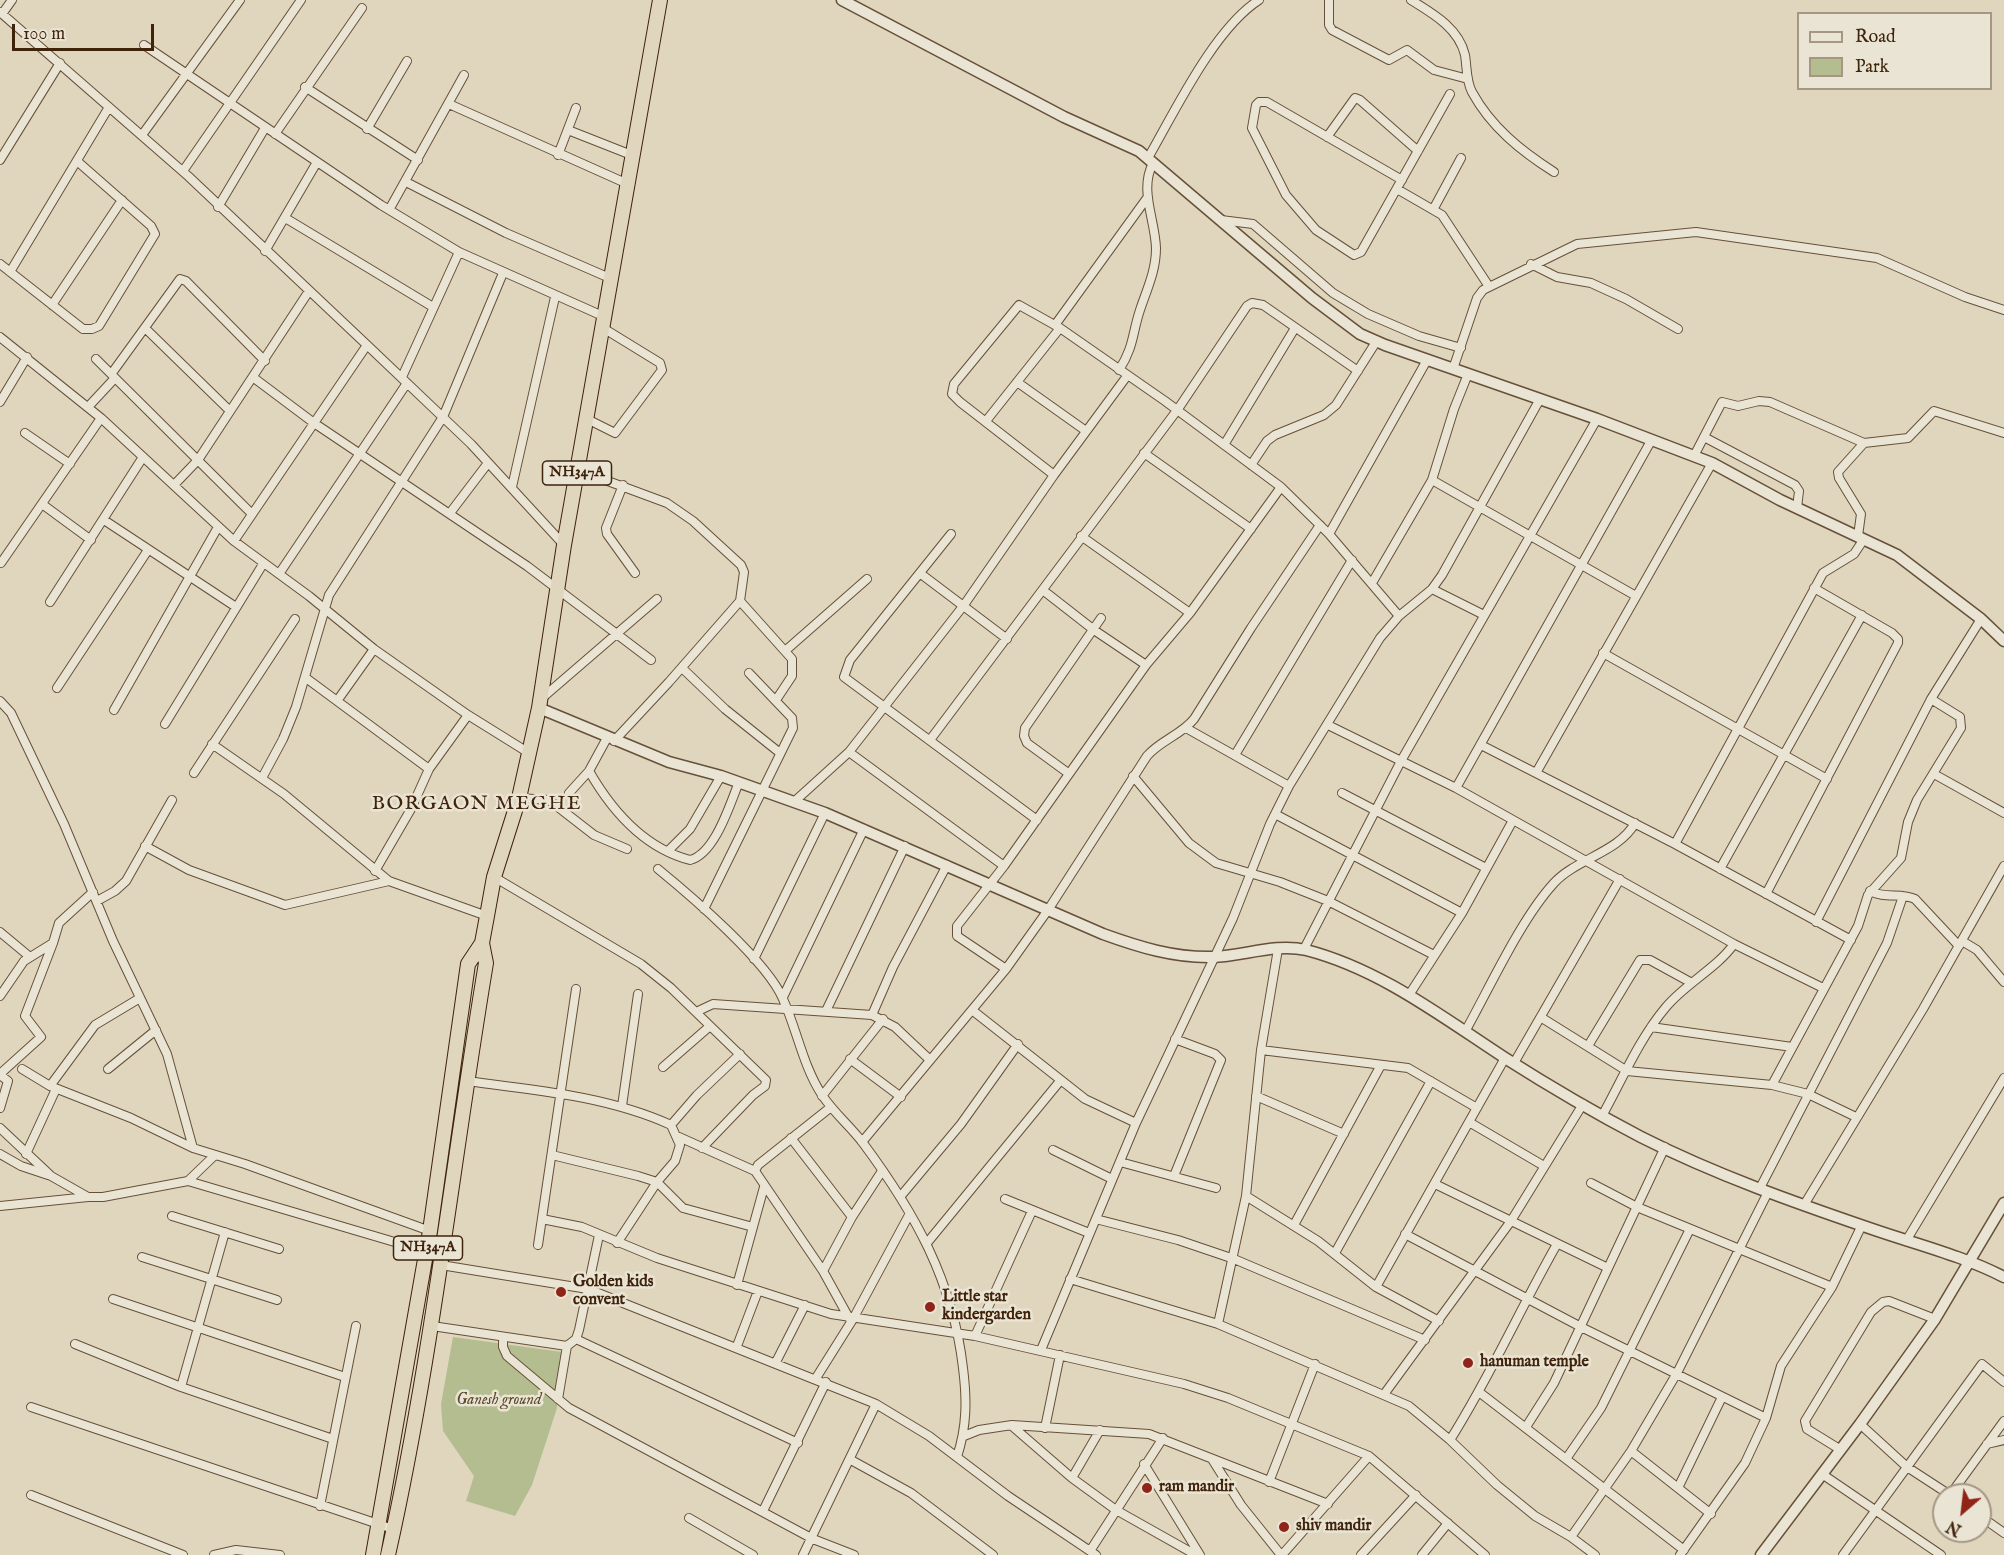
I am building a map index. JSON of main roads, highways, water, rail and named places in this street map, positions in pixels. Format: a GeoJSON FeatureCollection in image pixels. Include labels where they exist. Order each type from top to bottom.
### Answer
{"type":"FeatureCollection","features":[{"type":"Feature","properties":{"kind":"highway","name":"NH347A"},"geometry":{"type":"LineString","coordinates":[[388,1555],[409,1462],[432,1326],[466,1081],[486,963],[482,943],[494,877],[519,798],[539,703],[564,545],[630,185],[660,0]]}},
{"type":"Feature","properties":{"kind":"highway","name":"NH347A"},"geometry":{"type":"LineString","coordinates":[[373,1555],[427,1252],[468,964],[482,943]]}},
{"type":"Feature","properties":{"kind":"place","name":"Golden kids convent"},"geometry":{"type":"Point","coordinates":[561,1292]}},
{"type":"Feature","properties":{"kind":"place","name":"Little star kindergarden"},"geometry":{"type":"Point","coordinates":[930,1307]}},
{"type":"Feature","properties":{"kind":"place","name":"hanuman temple"},"geometry":{"type":"Point","coordinates":[1468,1363]}},
{"type":"Feature","properties":{"kind":"place","name":"ram mandir"},"geometry":{"type":"Point","coordinates":[1147,1488]}},
{"type":"Feature","properties":{"kind":"place","name":"shiv mandir"},"geometry":{"type":"Point","coordinates":[1284,1527]}},
{"type":"Feature","properties":{"kind":"district","name":"BORGAON MEGHE"},"geometry":{"type":"Point","coordinates":[477,805]}},
{"type":"Feature","properties":{"kind":"park label","name":"Ganesh ground"},"geometry":{"type":"Point","coordinates":[499,1401]}}]}
